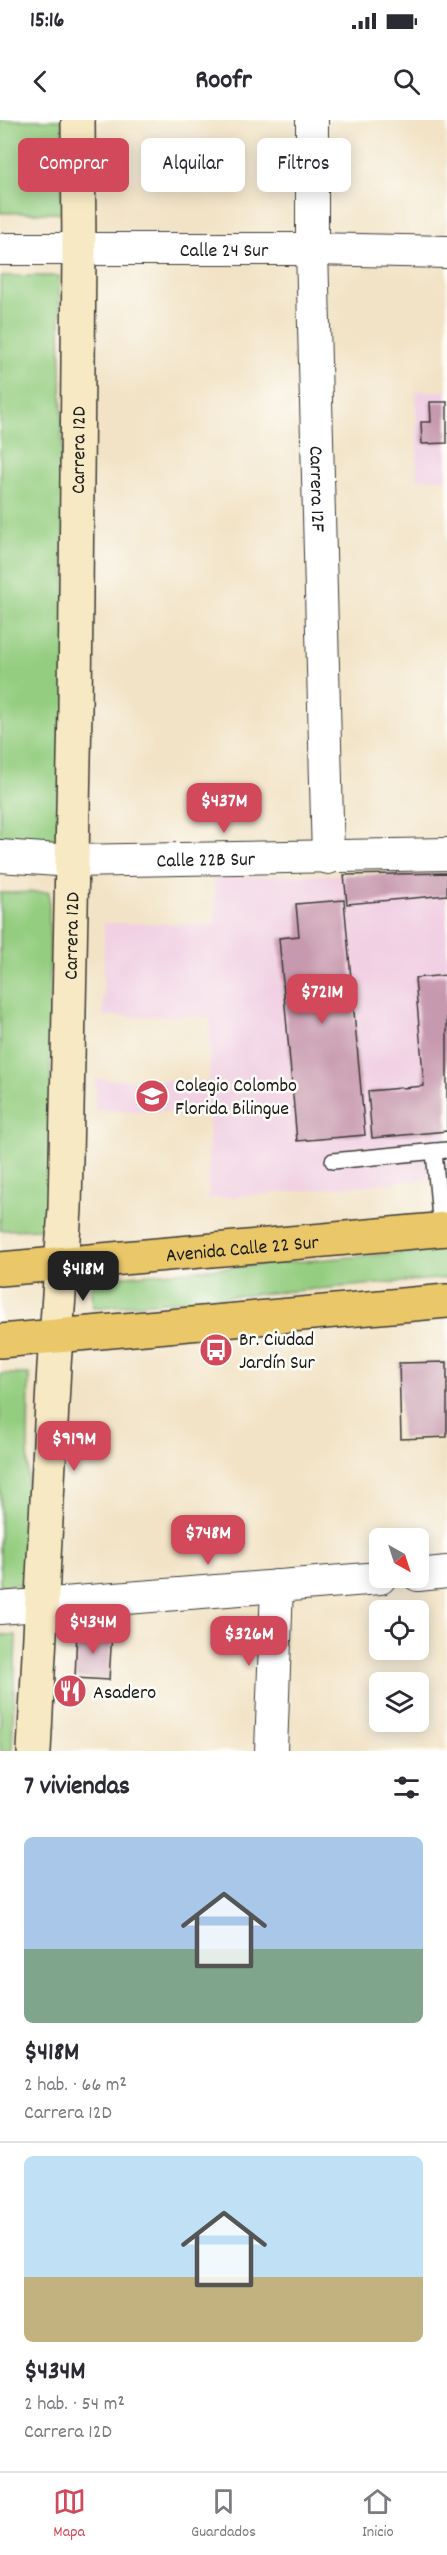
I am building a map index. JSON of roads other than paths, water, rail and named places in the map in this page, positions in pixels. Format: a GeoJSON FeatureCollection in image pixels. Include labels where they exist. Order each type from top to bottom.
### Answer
{"type":"FeatureCollection","features":[{"type":"Feature","properties":{"kind":"main road","name":"Avenida Calle 22 Sur"},"geometry":{"type":"LineString","coordinates":[[0,1269],[444,1229]]}},
{"type":"Feature","properties":{"kind":"main road"},"geometry":{"type":"LineString","coordinates":[[0,1341],[447,1301]]}},
{"type":"Feature","properties":{"kind":"street","name":"Carrera 12D"},"geometry":{"type":"LineString","coordinates":[[34,1751],[60,1264],[65,1209],[72,861],[79,249],[78,120]]}},
{"type":"Feature","properties":{"kind":"street","name":"Carrera 12F"},"geometry":{"type":"LineString","coordinates":[[312,120],[312,249],[328,858]]}},
{"type":"Feature","properties":{"kind":"street","name":"Calle 24 Sur"},"geometry":{"type":"LineString","coordinates":[[0,249],[312,249],[447,252]]}},
{"type":"Feature","properties":{"kind":"street","name":"Calle 22B Sur"},"geometry":{"type":"LineString","coordinates":[[0,856],[72,861],[447,854]]}},
{"type":"Feature","properties":{"kind":"street"},"geometry":{"type":"LineString","coordinates":[[429,1574],[447,1572]]}},
{"type":"Feature","properties":{"kind":"street"},"geometry":{"type":"LineString","coordinates":[[0,1608],[369,1579]]}},
{"type":"Feature","properties":{"kind":"street"},"geometry":{"type":"LineString","coordinates":[[271,1751],[278,1586]]}},
{"type":"Feature","properties":{"kind":"lane"},"geometry":{"type":"LineString","coordinates":[[333,1161],[441,1150],[444,1229]]}},
{"type":"Feature","properties":{"kind":"place","name":"Colegio Colombo Florida Bilingue"},"geometry":{"type":"Point","coordinates":[152,1096]}},
{"type":"Feature","properties":{"kind":"place","name":"Br. Ciudad Jardín Sur"},"geometry":{"type":"Point","coordinates":[216,1350]}},
{"type":"Feature","properties":{"kind":"place","name":"Asadero"},"geometry":{"type":"Point","coordinates":[70,1691]}}]}
